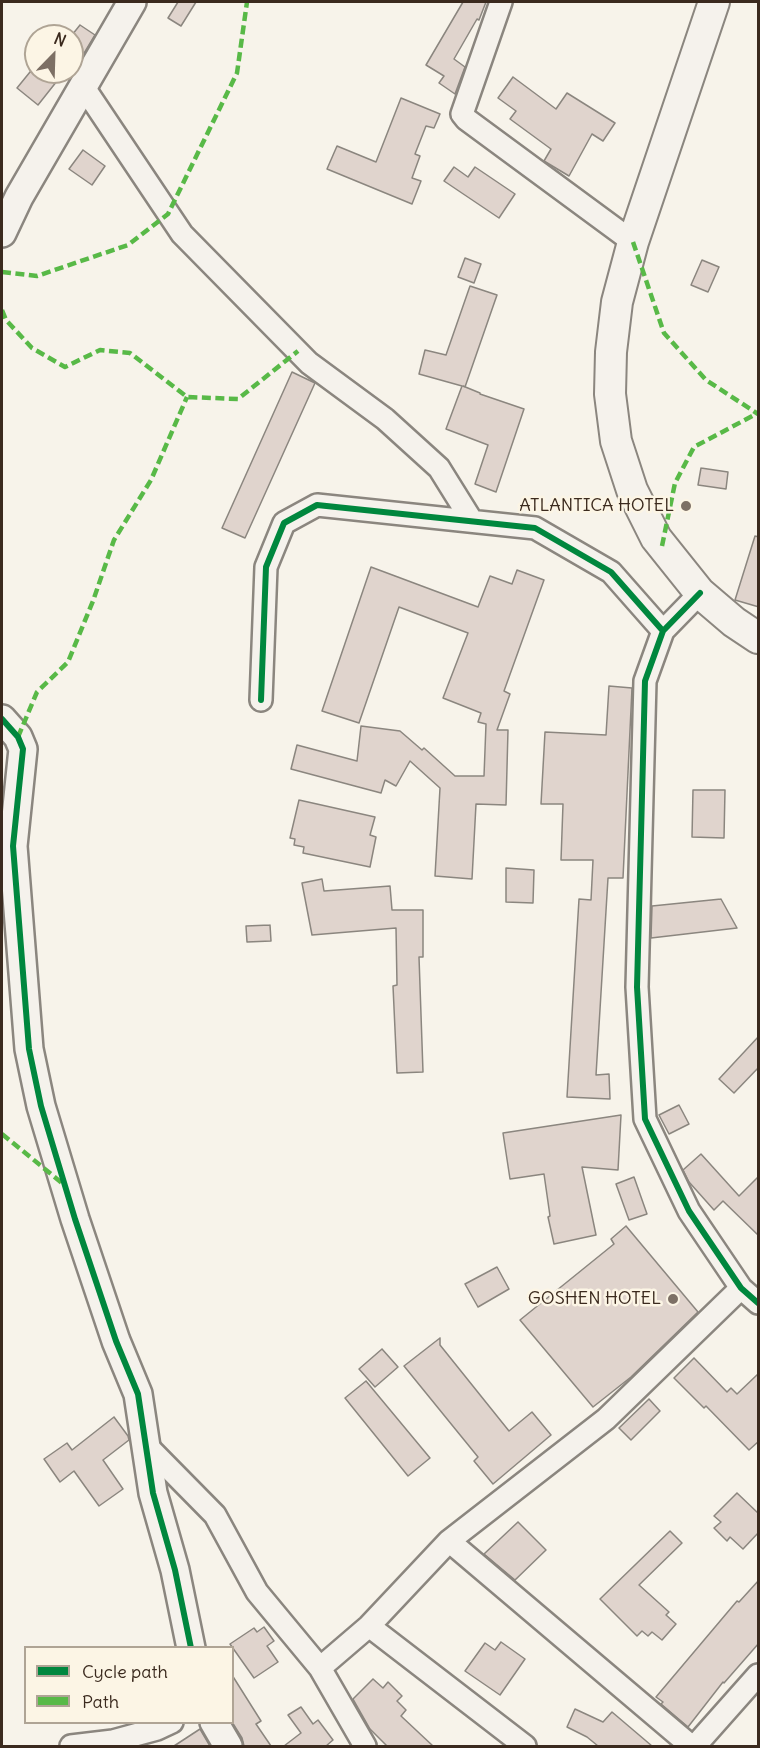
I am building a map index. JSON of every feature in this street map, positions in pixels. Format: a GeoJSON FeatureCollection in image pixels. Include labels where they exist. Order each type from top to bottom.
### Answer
{"type":"FeatureCollection","features":[{"type":"Feature","properties":{"kind":"main road"},"geometry":{"type":"LineString","coordinates":[[714,2],[633,242],[617,302],[611,352],[610,394],[616,441],[632,490],[656,538],[699,593],[734,622],[759,638]]}},
{"type":"Feature","properties":{"kind":"street"},"geometry":{"type":"LineString","coordinates":[[2,233],[19,197],[132,2]]}},
{"type":"Feature","properties":{"kind":"street"},"geometry":{"type":"LineString","coordinates":[[501,2],[462,114],[475,126],[633,242]]}},
{"type":"Feature","properties":{"kind":"street"},"geometry":{"type":"LineString","coordinates":[[83,86],[182,234],[309,363],[385,418],[439,468],[472,522]]}},
{"type":"Feature","properties":{"kind":"street"},"geometry":{"type":"LineString","coordinates":[[261,700],[266,567],[284,524],[317,505],[535,528],[611,572],[663,631]]}},
{"type":"Feature","properties":{"kind":"street"},"geometry":{"type":"LineString","coordinates":[[699,593],[663,631],[645,681],[637,987],[645,1119],[689,1211],[741,1288],[759,1303]]}},
{"type":"Feature","properties":{"kind":"street"},"geometry":{"type":"LineString","coordinates":[[2,719],[18,737],[23,749],[13,846],[29,1049],[41,1106],[75,1219],[116,1341],[138,1394],[153,1493],[175,1570],[191,1646]]}},
{"type":"Feature","properties":{"kind":"street"},"geometry":{"type":"LineString","coordinates":[[320,1668],[369,1626],[449,1541],[606,1419],[741,1288]]}},
{"type":"Feature","properties":{"kind":"street"},"geometry":{"type":"LineString","coordinates":[[146,1445],[215,1515],[257,1592],[320,1668],[365,1746]]}},
{"type":"Feature","properties":{"kind":"street"},"geometry":{"type":"LineString","coordinates":[[449,1541],[693,1746],[759,1675]]}},
{"type":"Feature","properties":{"kind":"street"},"geometry":{"type":"LineString","coordinates":[[369,1626],[525,1746]]}},
{"type":"Feature","properties":{"kind":"street"},"geometry":{"type":"LineString","coordinates":[[71,1746],[113,1741],[168,1724]]}},
{"type":"Feature","properties":{"kind":"street"},"geometry":{"type":"LineString","coordinates":[[215,1724],[228,1746]]}},
{"type":"Feature","properties":{"kind":"building"},"geometry":{"type":"Polygon","coordinates":[[[178,2],[196,2],[181,26],[168,18],[178,2]]]}},
{"type":"Feature","properties":{"kind":"building"},"geometry":{"type":"Polygon","coordinates":[[[463,2],[486,2],[479,20],[477,19],[454,59],[465,67],[455,94],[439,83],[444,76],[426,65],[463,2]]]}},
{"type":"Feature","properties":{"kind":"building"},"geometry":{"type":"Polygon","coordinates":[[[84,28],[95,35],[84,53],[84,28]]]}},
{"type":"Feature","properties":{"kind":"building"},"geometry":{"type":"Polygon","coordinates":[[[513,77],[556,109],[567,93],[615,123],[603,141],[592,134],[569,176],[544,161],[551,149],[510,119],[516,111],[498,98],[513,77]]]}},
{"type":"Feature","properties":{"kind":"building"},"geometry":{"type":"Polygon","coordinates":[[[24,79],[24,84],[55,84],[38,105],[17,88],[24,79]]]}},
{"type":"Feature","properties":{"kind":"building"},"geometry":{"type":"Polygon","coordinates":[[[401,98],[440,114],[434,128],[426,126],[415,154],[420,156],[412,178],[421,181],[412,204],[327,169],[337,146],[376,162],[401,98]]]}},
{"type":"Feature","properties":{"kind":"building"},"geometry":{"type":"Polygon","coordinates":[[[83,150],[105,166],[92,185],[69,169],[83,150]]]}},
{"type":"Feature","properties":{"kind":"building"},"geometry":{"type":"Polygon","coordinates":[[[454,167],[468,177],[475,167],[515,194],[499,218],[444,181],[454,167]]]}},
{"type":"Feature","properties":{"kind":"building"},"geometry":{"type":"Polygon","coordinates":[[[465,258],[481,264],[474,283],[458,277],[465,258]]]}},
{"type":"Feature","properties":{"kind":"building"},"geometry":{"type":"Polygon","coordinates":[[[702,260],[719,267],[708,292],[691,285],[702,260]]]}},
{"type":"Feature","properties":{"kind":"building"},"geometry":{"type":"Polygon","coordinates":[[[470,286],[497,295],[465,387],[524,409],[496,492],[475,484],[488,445],[446,429],[462,386],[419,374],[425,350],[446,355],[470,286]]]}},
{"type":"Feature","properties":{"kind":"building"},"geometry":{"type":"Polygon","coordinates":[[[292,372],[315,383],[245,538],[222,528],[292,372]]]}},
{"type":"Feature","properties":{"kind":"building"},"geometry":{"type":"Polygon","coordinates":[[[701,468],[728,472],[726,489],[698,485],[701,468]]]}},
{"type":"Feature","properties":{"kind":"building"},"geometry":{"type":"Polygon","coordinates":[[[755,536],[759,537],[759,607],[735,600],[755,536]]]}},
{"type":"Feature","properties":{"kind":"building"},"geometry":{"type":"Polygon","coordinates":[[[371,567],[478,607],[490,576],[512,584],[517,570],[544,580],[504,691],[510,694],[497,730],[508,730],[506,805],[476,804],[472,879],[435,876],[440,788],[410,761],[396,786],[385,780],[381,793],[291,769],[297,745],[357,761],[361,726],[400,731],[422,750],[424,748],[455,776],[484,776],[486,724],[478,722],[481,713],[443,698],[468,633],[399,607],[359,723],[322,711],[371,567]]]}},
{"type":"Feature","properties":{"kind":"building"},"geometry":{"type":"Polygon","coordinates":[[[609,686],[632,688],[623,878],[608,878],[596,1075],[609,1074],[610,1099],[567,1097],[579,899],[591,900],[593,860],[561,860],[563,804],[541,804],[545,732],[606,735],[609,686]]]}},
{"type":"Feature","properties":{"kind":"building"},"geometry":{"type":"Polygon","coordinates":[[[693,790],[725,790],[724,838],[692,837],[693,790]]]}},
{"type":"Feature","properties":{"kind":"building"},"geometry":{"type":"Polygon","coordinates":[[[299,800],[375,817],[370,835],[376,837],[370,867],[303,853],[304,847],[294,845],[295,839],[290,838],[299,800]]]}},
{"type":"Feature","properties":{"kind":"building"},"geometry":{"type":"Polygon","coordinates":[[[506,868],[534,870],[533,903],[506,902],[506,868]]]}},
{"type":"Feature","properties":{"kind":"building"},"geometry":{"type":"Polygon","coordinates":[[[322,879],[324,891],[390,886],[392,910],[423,910],[423,957],[419,957],[423,1072],[397,1073],[393,986],[397,985],[396,928],[312,935],[302,883],[322,879]]]}},
{"type":"Feature","properties":{"kind":"building"},"geometry":{"type":"Polygon","coordinates":[[[721,899],[737,928],[651,938],[652,906],[721,899]]]}},
{"type":"Feature","properties":{"kind":"building"},"geometry":{"type":"Polygon","coordinates":[[[270,925],[271,941],[247,942],[246,926],[270,925]]]}},
{"type":"Feature","properties":{"kind":"building"},"geometry":{"type":"Polygon","coordinates":[[[759,1036],[759,1067],[734,1093],[719,1079],[759,1036]]]}},
{"type":"Feature","properties":{"kind":"building"},"geometry":{"type":"Polygon","coordinates":[[[679,1105],[689,1124],[669,1134],[659,1115],[679,1105]]]}},
{"type":"Feature","properties":{"kind":"building"},"geometry":{"type":"Polygon","coordinates":[[[621,1115],[618,1170],[582,1167],[596,1235],[554,1244],[548,1217],[550,1216],[544,1174],[510,1179],[503,1133],[621,1115]]]}},
{"type":"Feature","properties":{"kind":"building"},"geometry":{"type":"Polygon","coordinates":[[[701,1154],[739,1196],[759,1176],[759,1236],[723,1201],[714,1210],[689,1182],[683,1170],[701,1154]]]}},
{"type":"Feature","properties":{"kind":"building"},"geometry":{"type":"Polygon","coordinates":[[[634,1177],[647,1214],[629,1220],[616,1184],[634,1177]]]}},
{"type":"Feature","properties":{"kind":"building"},"geometry":{"type":"Polygon","coordinates":[[[626,1226],[698,1312],[631,1377],[593,1407],[520,1320],[614,1244],[611,1239],[626,1226]]]}},
{"type":"Feature","properties":{"kind":"building"},"geometry":{"type":"Polygon","coordinates":[[[497,1267],[509,1289],[478,1307],[465,1284],[497,1267]]]}},
{"type":"Feature","properties":{"kind":"building"},"geometry":{"type":"Polygon","coordinates":[[[440,1338],[440,1345],[509,1431],[532,1412],[551,1435],[493,1484],[474,1461],[478,1457],[404,1366],[440,1338]]]}},
{"type":"Feature","properties":{"kind":"building"},"geometry":{"type":"Polygon","coordinates":[[[382,1349],[398,1367],[375,1387],[359,1369],[382,1349]]]}},
{"type":"Feature","properties":{"kind":"building"},"geometry":{"type":"Polygon","coordinates":[[[694,1358],[727,1392],[731,1388],[737,1394],[759,1373],[759,1441],[749,1450],[706,1406],[704,1408],[674,1378],[694,1358]]]}},
{"type":"Feature","properties":{"kind":"building"},"geometry":{"type":"Polygon","coordinates":[[[366,1381],[430,1458],[408,1476],[345,1398],[366,1381]]]}},
{"type":"Feature","properties":{"kind":"building"},"geometry":{"type":"Polygon","coordinates":[[[649,1399],[660,1411],[631,1440],[619,1428],[649,1399]]]}},
{"type":"Feature","properties":{"kind":"building"},"geometry":{"type":"Polygon","coordinates":[[[114,1417],[129,1440],[103,1460],[123,1489],[99,1506],[74,1471],[60,1482],[44,1459],[67,1443],[72,1450],[114,1417]]]}},
{"type":"Feature","properties":{"kind":"building"},"geometry":{"type":"Polygon","coordinates":[[[737,1493],[759,1514],[759,1532],[743,1549],[730,1537],[727,1541],[714,1528],[721,1522],[714,1516],[737,1493]]]}},
{"type":"Feature","properties":{"kind":"building"},"geometry":{"type":"Polygon","coordinates":[[[518,1522],[546,1550],[515,1580],[484,1554],[518,1522]]]}},
{"type":"Feature","properties":{"kind":"building"},"geometry":{"type":"Polygon","coordinates":[[[670,1531],[682,1543],[639,1585],[669,1612],[666,1615],[676,1624],[662,1640],[652,1632],[648,1636],[642,1631],[637,1636],[600,1599],[670,1531]]]}},
{"type":"Feature","properties":{"kind":"building"},"geometry":{"type":"Polygon","coordinates":[[[759,1580],[759,1643],[723,1682],[688,1727],[656,1697],[737,1601],[739,1602],[759,1580]]]}},
{"type":"Feature","properties":{"kind":"building"},"geometry":{"type":"Polygon","coordinates":[[[264,1627],[274,1641],[267,1646],[278,1662],[254,1678],[234,1650],[234,1646],[230,1644],[254,1628],[257,1632],[264,1627]]]}},
{"type":"Feature","properties":{"kind":"building"},"geometry":{"type":"Polygon","coordinates":[[[501,1642],[525,1659],[500,1695],[465,1671],[485,1643],[495,1650],[501,1642]]]}},
{"type":"Feature","properties":{"kind":"building"},"geometry":{"type":"Polygon","coordinates":[[[234,1678],[261,1721],[256,1724],[271,1746],[244,1746],[233,1724],[234,1678]]]}},
{"type":"Feature","properties":{"kind":"building"},"geometry":{"type":"Polygon","coordinates":[[[373,1679],[383,1688],[388,1682],[402,1696],[397,1701],[406,1710],[401,1716],[433,1746],[387,1746],[370,1729],[353,1699],[373,1679]]]}},
{"type":"Feature","properties":{"kind":"building"},"geometry":{"type":"Polygon","coordinates":[[[301,1707],[313,1724],[318,1720],[333,1740],[326,1746],[284,1746],[301,1733],[288,1715],[301,1707]]]}},
{"type":"Feature","properties":{"kind":"building"},"geometry":{"type":"Polygon","coordinates":[[[575,1709],[603,1722],[612,1712],[652,1746],[598,1746],[587,1737],[567,1727],[575,1709]]]}},
{"type":"Feature","properties":{"kind":"building"},"geometry":{"type":"Polygon","coordinates":[[[200,1729],[210,1746],[174,1746],[200,1729]]]}},
{"type":"Feature","properties":{"kind":"marked path"},"geometry":{"type":"LineString","coordinates":[[2,272],[37,276],[128,245],[168,214],[237,73],[247,2]]}},
{"type":"Feature","properties":{"kind":"marked path"},"geometry":{"type":"LineString","coordinates":[[633,242],[664,333],[706,380],[758,414]]}},
{"type":"Feature","properties":{"kind":"marked path"},"geometry":{"type":"LineString","coordinates":[[2,310],[6,320],[32,348],[65,367],[100,350],[130,353],[187,397],[238,399],[298,351]]}},
{"type":"Feature","properties":{"kind":"marked path"},"geometry":{"type":"LineString","coordinates":[[18,737],[37,692],[68,662],[93,601],[114,540],[151,480],[187,397]]}},
{"type":"Feature","properties":{"kind":"marked path"},"geometry":{"type":"LineString","coordinates":[[662,546],[675,483],[694,447],[758,413]]}},
{"type":"Feature","properties":{"kind":"marked path"},"geometry":{"type":"LineString","coordinates":[[2,1134],[62,1183]]}},
{"type":"Feature","properties":{"kind":"cycle path"},"geometry":{"type":"LineString","coordinates":[[261,700],[266,567],[284,523],[317,505],[535,528],[611,572],[663,631]]}},
{"type":"Feature","properties":{"kind":"cycle path"},"geometry":{"type":"LineString","coordinates":[[700,593],[663,631],[645,681],[637,987],[645,1119],[689,1211],[741,1288],[758,1303]]}},
{"type":"Feature","properties":{"kind":"cycle path"},"geometry":{"type":"LineString","coordinates":[[2,719],[18,737],[23,749],[13,846],[29,1049],[41,1106],[75,1219],[116,1341],[138,1394],[153,1493],[175,1570],[191,1646]]}},
{"type":"Feature","properties":{"kind":"place","name":"ATLANTICA HOTEL"},"geometry":{"type":"Point","coordinates":[686,506]}},
{"type":"Feature","properties":{"kind":"place","name":"GOSHEN HOTEL"},"geometry":{"type":"Point","coordinates":[673,1299]}}]}
